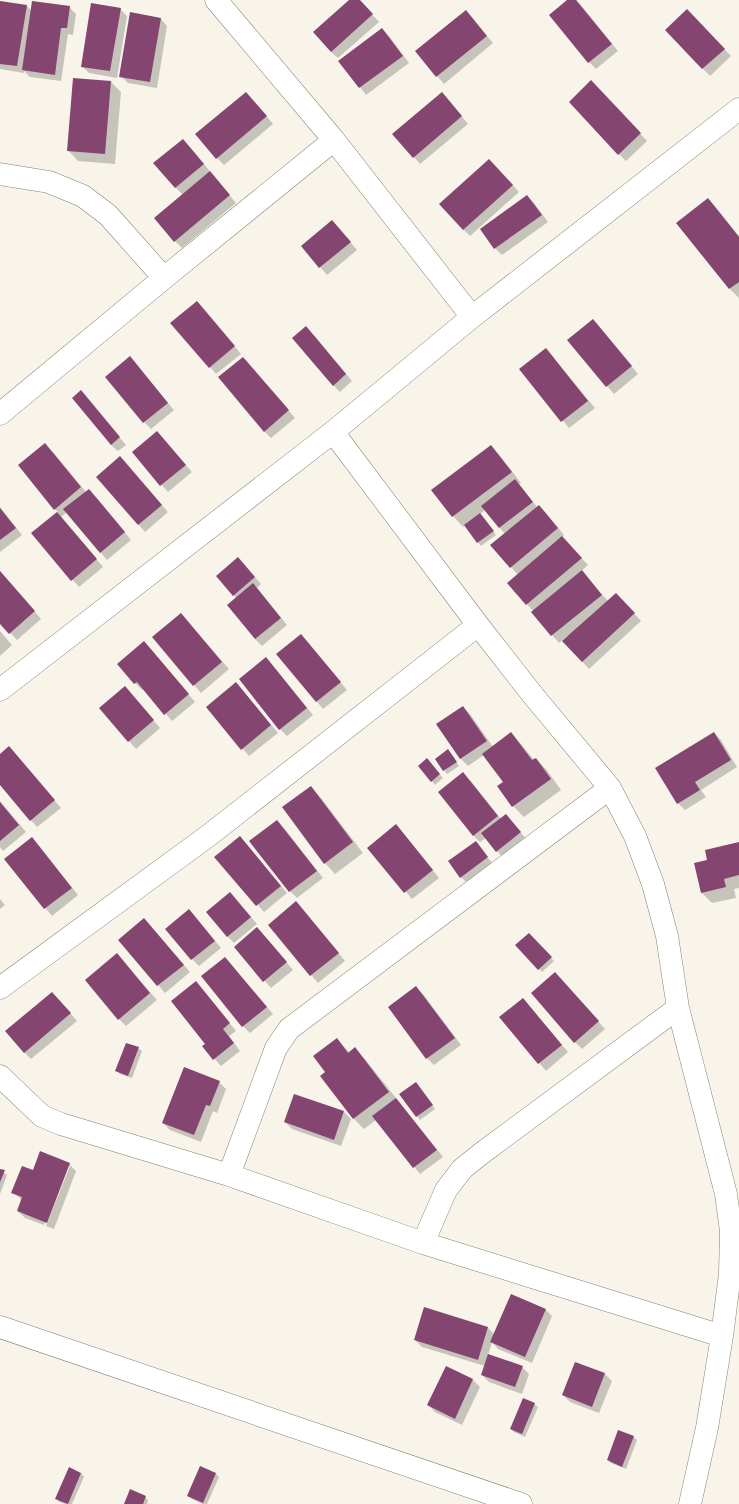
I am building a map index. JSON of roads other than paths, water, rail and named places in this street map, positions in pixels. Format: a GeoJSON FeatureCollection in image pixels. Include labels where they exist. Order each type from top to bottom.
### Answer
{"type":"FeatureCollection","features":[{"type":"Feature","properties":{"kind":"street"},"geometry":{"type":"LineString","coordinates":[[216,0],[334,140],[472,317]]}},
{"type":"Feature","properties":{"kind":"street"},"geometry":{"type":"LineString","coordinates":[[0,690],[333,432],[472,317],[739,109]]}},
{"type":"Feature","properties":{"kind":"street"},"geometry":{"type":"LineString","coordinates":[[0,414],[334,140]]}},
{"type":"Feature","properties":{"kind":"street"},"geometry":{"type":"LineString","coordinates":[[0,174],[48,182],[83,196],[108,215],[164,278]]}},
{"type":"Feature","properties":{"kind":"street"},"geometry":{"type":"LineString","coordinates":[[333,432],[478,625],[532,694],[610,788],[635,836],[653,884],[667,936],[678,1008],[726,1194],[731,1231],[730,1274],[722,1336],[707,1428],[690,1504]]}},
{"type":"Feature","properties":{"kind":"street"},"geometry":{"type":"LineString","coordinates":[[0,988],[208,836],[478,625]]}},
{"type":"Feature","properties":{"kind":"street"},"geometry":{"type":"LineString","coordinates":[[228,1175],[276,1048],[289,1030],[610,788]]}},
{"type":"Feature","properties":{"kind":"street"},"geometry":{"type":"LineString","coordinates":[[423,1243],[446,1190],[462,1169],[488,1148],[678,1008]]}},
{"type":"Feature","properties":{"kind":"street"},"geometry":{"type":"LineString","coordinates":[[0,1076],[42,1116],[61,1124],[228,1175],[423,1243],[722,1336]]}},
{"type":"Feature","properties":{"kind":"street"},"geometry":{"type":"LineString","coordinates":[[0,1327],[521,1504]]}}]}
